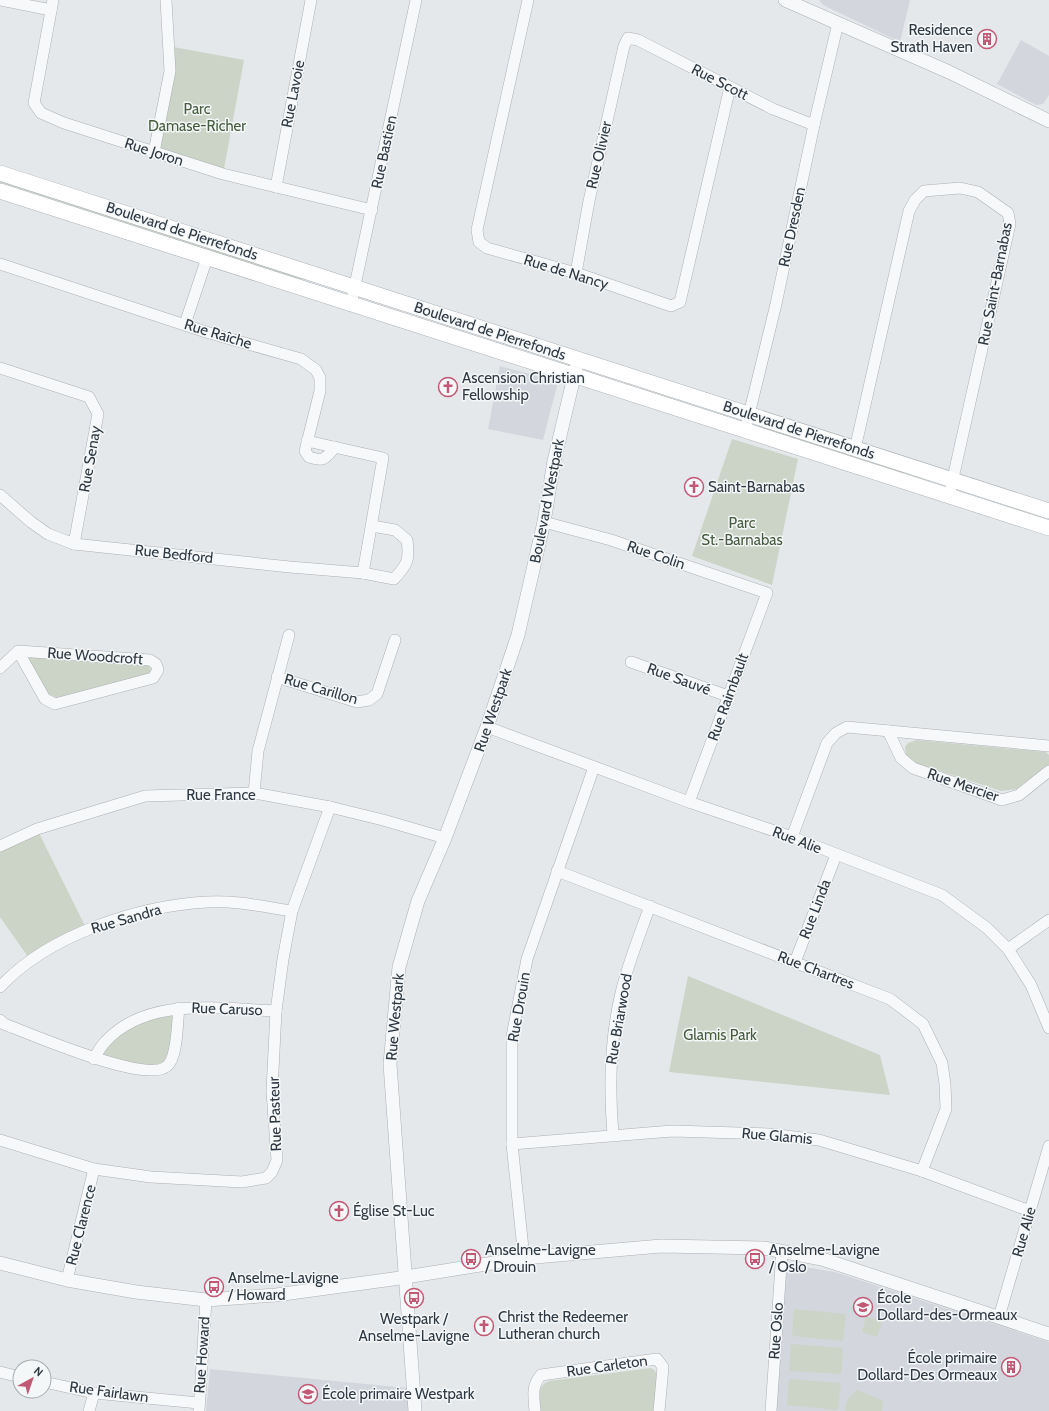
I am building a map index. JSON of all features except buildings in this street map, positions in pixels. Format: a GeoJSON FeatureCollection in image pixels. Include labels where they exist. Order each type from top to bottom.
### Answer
{"type":"FeatureCollection","features":[{"type":"Feature","properties":{"kind":"main road","name":"Boulevard de Pierrefonds"},"geometry":{"type":"LineString","coordinates":[[0,173],[1049,511]]}},
{"type":"Feature","properties":{"kind":"main road","name":"Boulevard de Pierrefonds"},"geometry":{"type":"LineString","coordinates":[[0,191],[1049,528]]}},
{"type":"Feature","properties":{"kind":"street","name":"Rue Joron"},"geometry":{"type":"LineString","coordinates":[[0,0],[52,5],[34,103],[41,113],[64,123],[223,174],[372,210]]}},
{"type":"Feature","properties":{"kind":"street"},"geometry":{"type":"LineString","coordinates":[[154,152],[170,71],[166,0]]}},
{"type":"Feature","properties":{"kind":"street","name":"Rue Lavoie"},"geometry":{"type":"LineString","coordinates":[[276,187],[311,0]]}},
{"type":"Feature","properties":{"kind":"street","name":"Rue Bastien"},"geometry":{"type":"LineString","coordinates":[[351,304],[356,287],[416,0]]}},
{"type":"Feature","properties":{"kind":"street","name":"Rue de Nancy"},"geometry":{"type":"LineString","coordinates":[[528,0],[477,230],[478,238],[481,244],[487,248],[576,273],[671,306],[680,302],[730,87]]}},
{"type":"Feature","properties":{"kind":"street"},"geometry":{"type":"LineString","coordinates":[[785,0],[805,4],[838,23],[949,72],[1049,120]]}},
{"type":"Feature","properties":{"kind":"street","name":"Rue Dresden"},"geometry":{"type":"LineString","coordinates":[[745,431],[776,304],[814,125],[838,23]]}},
{"type":"Feature","properties":{"kind":"street","name":"Rue Olivier"},"geometry":{"type":"LineString","coordinates":[[576,273],[589,201],[624,46],[628,38]]}},
{"type":"Feature","properties":{"kind":"street","name":"Rue Scott"},"geometry":{"type":"LineString","coordinates":[[628,38],[638,40],[773,109],[814,125]]}},
{"type":"Feature","properties":{"kind":"street","name":"Rue Saint-Barnabas"},"geometry":{"type":"LineString","coordinates":[[855,449],[909,211],[915,200],[924,191],[960,188],[978,192],[1008,213],[1010,224],[949,496]]}},
{"type":"Feature","properties":{"kind":"street"},"geometry":{"type":"LineString","coordinates":[[185,324],[207,258]]}},
{"type":"Feature","properties":{"kind":"street","name":"Rue Raîche"},"geometry":{"type":"LineString","coordinates":[[0,264],[185,324],[301,359],[316,370],[320,378],[320,391],[305,451],[309,457],[319,460],[326,457],[335,447]]}},
{"type":"Feature","properties":{"kind":"street","name":"Boulevard Westpark"},"geometry":{"type":"LineString","coordinates":[[516,642],[544,522],[554,461],[578,360]]}},
{"type":"Feature","properties":{"kind":"street","name":"Rue Senay"},"geometry":{"type":"LineString","coordinates":[[0,368],[89,396],[98,414],[74,544]]}},
{"type":"Feature","properties":{"kind":"street"},"geometry":{"type":"LineString","coordinates":[[307,441],[383,458],[363,573]]}},
{"type":"Feature","properties":{"kind":"street","name":"Rue Bedford"},"geometry":{"type":"LineString","coordinates":[[0,495],[31,522],[48,534],[74,544],[290,567],[363,573],[394,579],[406,566],[409,553],[407,540],[395,530],[372,526]]}},
{"type":"Feature","properties":{"kind":"street","name":"Rue Colin"},"geometry":{"type":"LineString","coordinates":[[544,522],[611,540],[767,593]]}},
{"type":"Feature","properties":{"kind":"street","name":"Rue Raimbault"},"geometry":{"type":"LineString","coordinates":[[689,802],[767,593]]}},
{"type":"Feature","properties":{"kind":"street"},"geometry":{"type":"LineString","coordinates":[[254,793],[258,751],[289,635]]}},
{"type":"Feature","properties":{"kind":"street","name":"Rue Carillon"},"geometry":{"type":"LineString","coordinates":[[278,677],[357,702],[369,700],[377,694],[394,640]]}},
{"type":"Feature","properties":{"kind":"street","name":"Rue Westpark"},"geometry":{"type":"LineString","coordinates":[[415,1411],[391,1056],[399,967],[418,901],[445,838],[487,727],[516,642]]}},
{"type":"Feature","properties":{"kind":"street"},"geometry":{"type":"LineString","coordinates":[[0,668],[18,651]]}},
{"type":"Feature","properties":{"kind":"street","name":"Rue Woodcroft"},"geometry":{"type":"LineString","coordinates":[[18,651],[150,660],[156,664],[158,670],[153,678],[55,704],[45,699],[18,651]]}},
{"type":"Feature","properties":{"kind":"street","name":"Rue Sauvé"},"geometry":{"type":"LineString","coordinates":[[631,662],[728,696]]}},
{"type":"Feature","properties":{"kind":"street","name":"Rue Alie"},"geometry":{"type":"LineString","coordinates":[[487,727],[689,802],[792,837],[942,895],[987,928],[1008,949],[1032,985],[1049,1028]]}},
{"type":"Feature","properties":{"kind":"street"},"geometry":{"type":"LineString","coordinates":[[792,837],[827,743],[836,733],[848,727],[1049,746]]}},
{"type":"Feature","properties":{"kind":"street","name":"Rue Mercier"},"geometry":{"type":"LineString","coordinates":[[888,731],[901,758],[913,768],[1002,800],[1019,795],[1049,771]]}},
{"type":"Feature","properties":{"kind":"street","name":"Rue Drouin"},"geometry":{"type":"LineString","coordinates":[[524,1258],[512,1144],[512,1036],[527,959],[594,767]]}},
{"type":"Feature","properties":{"kind":"street","name":"Rue France"},"geometry":{"type":"LineString","coordinates":[[0,846],[37,829],[145,796],[254,793],[330,807],[383,820],[445,838]]}},
{"type":"Feature","properties":{"kind":"street","name":"Rue Pasteur"},"geometry":{"type":"LineString","coordinates":[[0,1140],[94,1169],[151,1177],[242,1182],[266,1178],[272,1172],[277,1160],[272,1091],[276,1011],[292,911],[330,807]]}},
{"type":"Feature","properties":{"kind":"street","name":"Rue Linda"},"geometry":{"type":"LineString","coordinates":[[794,962],[836,855]]}},
{"type":"Feature","properties":{"kind":"street","name":"Rue Chartres"},"geometry":{"type":"LineString","coordinates":[[557,871],[890,999],[923,1024],[942,1063],[946,1109],[922,1171]]}},
{"type":"Feature","properties":{"kind":"street","name":"Rue Sandra"},"geometry":{"type":"LineString","coordinates":[[0,987],[30,961],[66,939],[121,917],[151,909],[208,902],[255,905],[292,911]]}},
{"type":"Feature","properties":{"kind":"street","name":"Rue Briarwood"},"geometry":{"type":"LineString","coordinates":[[613,1135],[610,1071],[616,1023],[623,987],[650,906]]}},
{"type":"Feature","properties":{"kind":"street"},"geometry":{"type":"LineString","coordinates":[[1008,949],[1049,920]]}},
{"type":"Feature","properties":{"kind":"street","name":"Rue Caruso"},"geometry":{"type":"LineString","coordinates":[[0,1020],[4,1024],[94,1059],[149,1071],[166,1068],[173,1059],[179,1008]]}},
{"type":"Feature","properties":{"kind":"street","name":"Rue Caruso"},"geometry":{"type":"LineString","coordinates":[[94,1059],[105,1042],[117,1030],[135,1020],[179,1008],[276,1011]]}},
{"type":"Feature","properties":{"kind":"street","name":"Rue Glamis"},"geometry":{"type":"LineString","coordinates":[[512,1144],[672,1131],[770,1134],[819,1140],[922,1171],[1030,1211]]}},
{"type":"Feature","properties":{"kind":"street","name":"Rue Alie"},"geometry":{"type":"LineString","coordinates":[[999,1317],[1049,1146]]}},
{"type":"Feature","properties":{"kind":"street","name":"Rue Clarence"},"geometry":{"type":"LineString","coordinates":[[67,1280],[94,1169]]}},
{"type":"Feature","properties":{"kind":"street"},"geometry":{"type":"LineString","coordinates":[[0,1263],[67,1280],[136,1292],[206,1300],[276,1295],[405,1278],[524,1258],[661,1246],[764,1248],[822,1259],[1049,1334]]}},
{"type":"Feature","properties":{"kind":"street","name":"Rue Oslo"},"geometry":{"type":"LineString","coordinates":[[770,1411],[782,1251]]}},
{"type":"Feature","properties":{"kind":"street","name":"Rue Howard"},"geometry":{"type":"LineString","coordinates":[[199,1407],[206,1300]]}},
{"type":"Feature","properties":{"kind":"street","name":"Rue Carleton"},"geometry":{"type":"LineString","coordinates":[[535,1411],[535,1382],[541,1375],[657,1359],[663,1367],[659,1411]]}},
{"type":"Feature","properties":{"kind":"street"},"geometry":{"type":"LineString","coordinates":[[0,1372],[12,1375]]}},
{"type":"Feature","properties":{"kind":"street","name":"Rue Fairlawn"},"geometry":{"type":"LineString","coordinates":[[52,1384],[94,1393],[199,1407]]}},
{"type":"Feature","properties":{"kind":"street"},"geometry":{"type":"LineString","coordinates":[[89,1411],[94,1393]]}},
{"type":"Feature","properties":{"kind":"shaded area"},"geometry":{"type":"Polygon","coordinates":[[[819,0],[910,0],[900,42],[823,5],[819,0]]]}},
{"type":"Feature","properties":{"kind":"shaded area"},"geometry":{"type":"Polygon","coordinates":[[[1021,40],[1049,56],[1049,95],[1043,104],[1036,105],[997,84],[1021,40]]]}},
{"type":"Feature","properties":{"kind":"shaded area"},"geometry":{"type":"Polygon","coordinates":[[[500,366],[552,380],[557,386],[543,440],[488,429],[500,366]]]}},
{"type":"Feature","properties":{"kind":"shaded area","name":"École Dollard-des-Ormeaux"},"geometry":{"type":"Polygon","coordinates":[[[787,1264],[835,1272],[1049,1342],[1049,1411],[776,1411],[787,1264]]]}},
{"type":"Feature","properties":{"kind":"shaded area","name":"École primaire Westpark"},"geometry":{"type":"Polygon","coordinates":[[[210,1369],[408,1388],[408,1411],[206,1411],[210,1369]]]}},
{"type":"Feature","properties":{"kind":"green space","name":"Parc Damase-Richer"},"geometry":{"type":"Polygon","coordinates":[[[168,46],[244,60],[223,174],[154,152],[168,46]]]}},
{"type":"Feature","properties":{"kind":"green space"},"geometry":{"type":"Polygon","coordinates":[[[0,179],[316,282],[281,275],[0,185],[0,179]]]}},
{"type":"Feature","properties":{"kind":"green space"},"geometry":{"type":"Polygon","coordinates":[[[760,424],[918,476],[884,469],[768,432],[759,427],[760,424]]]}},
{"type":"Feature","properties":{"kind":"green space","name":"Parc St.-Barnabas"},"geometry":{"type":"Polygon","coordinates":[[[732,439],[798,459],[772,585],[692,556],[732,439]]]}},
{"type":"Feature","properties":{"kind":"green space"},"geometry":{"type":"Polygon","coordinates":[[[27,656],[148,665],[151,670],[149,674],[59,699],[48,694],[27,656]]]}},
{"type":"Feature","properties":{"kind":"green space"},"geometry":{"type":"Polygon","coordinates":[[[917,740],[1046,752],[1049,755],[1049,765],[1017,789],[1001,791],[916,763],[906,755],[905,747],[908,743],[917,740]]]}},
{"type":"Feature","properties":{"kind":"green space"},"geometry":{"type":"Polygon","coordinates":[[[37,829],[87,930],[31,961],[0,917],[0,846],[37,829]]]}},
{"type":"Feature","properties":{"kind":"green space","name":"Glamis Park"},"geometry":{"type":"Polygon","coordinates":[[[688,976],[880,1055],[890,1095],[669,1072],[688,976]]]}},
{"type":"Feature","properties":{"kind":"green space"},"geometry":{"type":"Polygon","coordinates":[[[176,1012],[168,1059],[161,1063],[144,1065],[101,1056],[118,1034],[138,1023],[176,1012]]]}},
{"type":"Feature","properties":{"kind":"green space"},"geometry":{"type":"Polygon","coordinates":[[[794,1309],[846,1314],[843,1341],[792,1336],[794,1309]]]}},
{"type":"Feature","properties":{"kind":"green space"},"geometry":{"type":"Polygon","coordinates":[[[866,1316],[882,1322],[877,1337],[862,1332],[866,1316]]]}},
{"type":"Feature","properties":{"kind":"green space"},"geometry":{"type":"Polygon","coordinates":[[[791,1344],[843,1348],[841,1374],[789,1371],[791,1344]]]}},
{"type":"Feature","properties":{"kind":"green space"},"geometry":{"type":"Polygon","coordinates":[[[651,1368],[655,1371],[658,1381],[654,1411],[540,1411],[540,1390],[545,1383],[549,1381],[651,1368]]]}},
{"type":"Feature","properties":{"kind":"green space"},"geometry":{"type":"Polygon","coordinates":[[[789,1379],[841,1383],[838,1410],[787,1405],[789,1379]]]}},
{"type":"Feature","properties":{"kind":"green space"},"geometry":{"type":"Polygon","coordinates":[[[858,1390],[883,1401],[882,1411],[845,1411],[848,1399],[858,1390]]]}},
{"type":"Feature","properties":{"kind":"place","name":"Residence Strath Haven"},"geometry":{"type":"Point","coordinates":[987,39]}},
{"type":"Feature","properties":{"kind":"place","name":"Ascension Christian Fellowship"},"geometry":{"type":"Point","coordinates":[448,387]}},
{"type":"Feature","properties":{"kind":"place","name":"Saint-Barnabas"},"geometry":{"type":"Point","coordinates":[694,487]}},
{"type":"Feature","properties":{"kind":"place","name":"Église St-Luc"},"geometry":{"type":"Point","coordinates":[339,1211]}},
{"type":"Feature","properties":{"kind":"place","name":"Anselme-Lavigne / Drouin"},"geometry":{"type":"Point","coordinates":[471,1259]}},
{"type":"Feature","properties":{"kind":"place","name":"Anselme-Lavigne / Oslo"},"geometry":{"type":"Point","coordinates":[755,1259]}},
{"type":"Feature","properties":{"kind":"place","name":"Anselme-Lavigne / Howard"},"geometry":{"type":"Point","coordinates":[214,1287]}},
{"type":"Feature","properties":{"kind":"place","name":"Westpark / Anselme-Lavigne"},"geometry":{"type":"Point","coordinates":[414,1298]}},
{"type":"Feature","properties":{"kind":"place","name":"École Dollard-des-Ormeaux"},"geometry":{"type":"Point","coordinates":[863,1307]}},
{"type":"Feature","properties":{"kind":"place","name":"Christ the Redeemer Lutheran church"},"geometry":{"type":"Point","coordinates":[484,1326]}},
{"type":"Feature","properties":{"kind":"place","name":"École primaire Dollard-Des Ormeaux"},"geometry":{"type":"Point","coordinates":[1011,1367]}},
{"type":"Feature","properties":{"kind":"place","name":"École primaire Westpark"},"geometry":{"type":"Point","coordinates":[308,1394]}}]}
